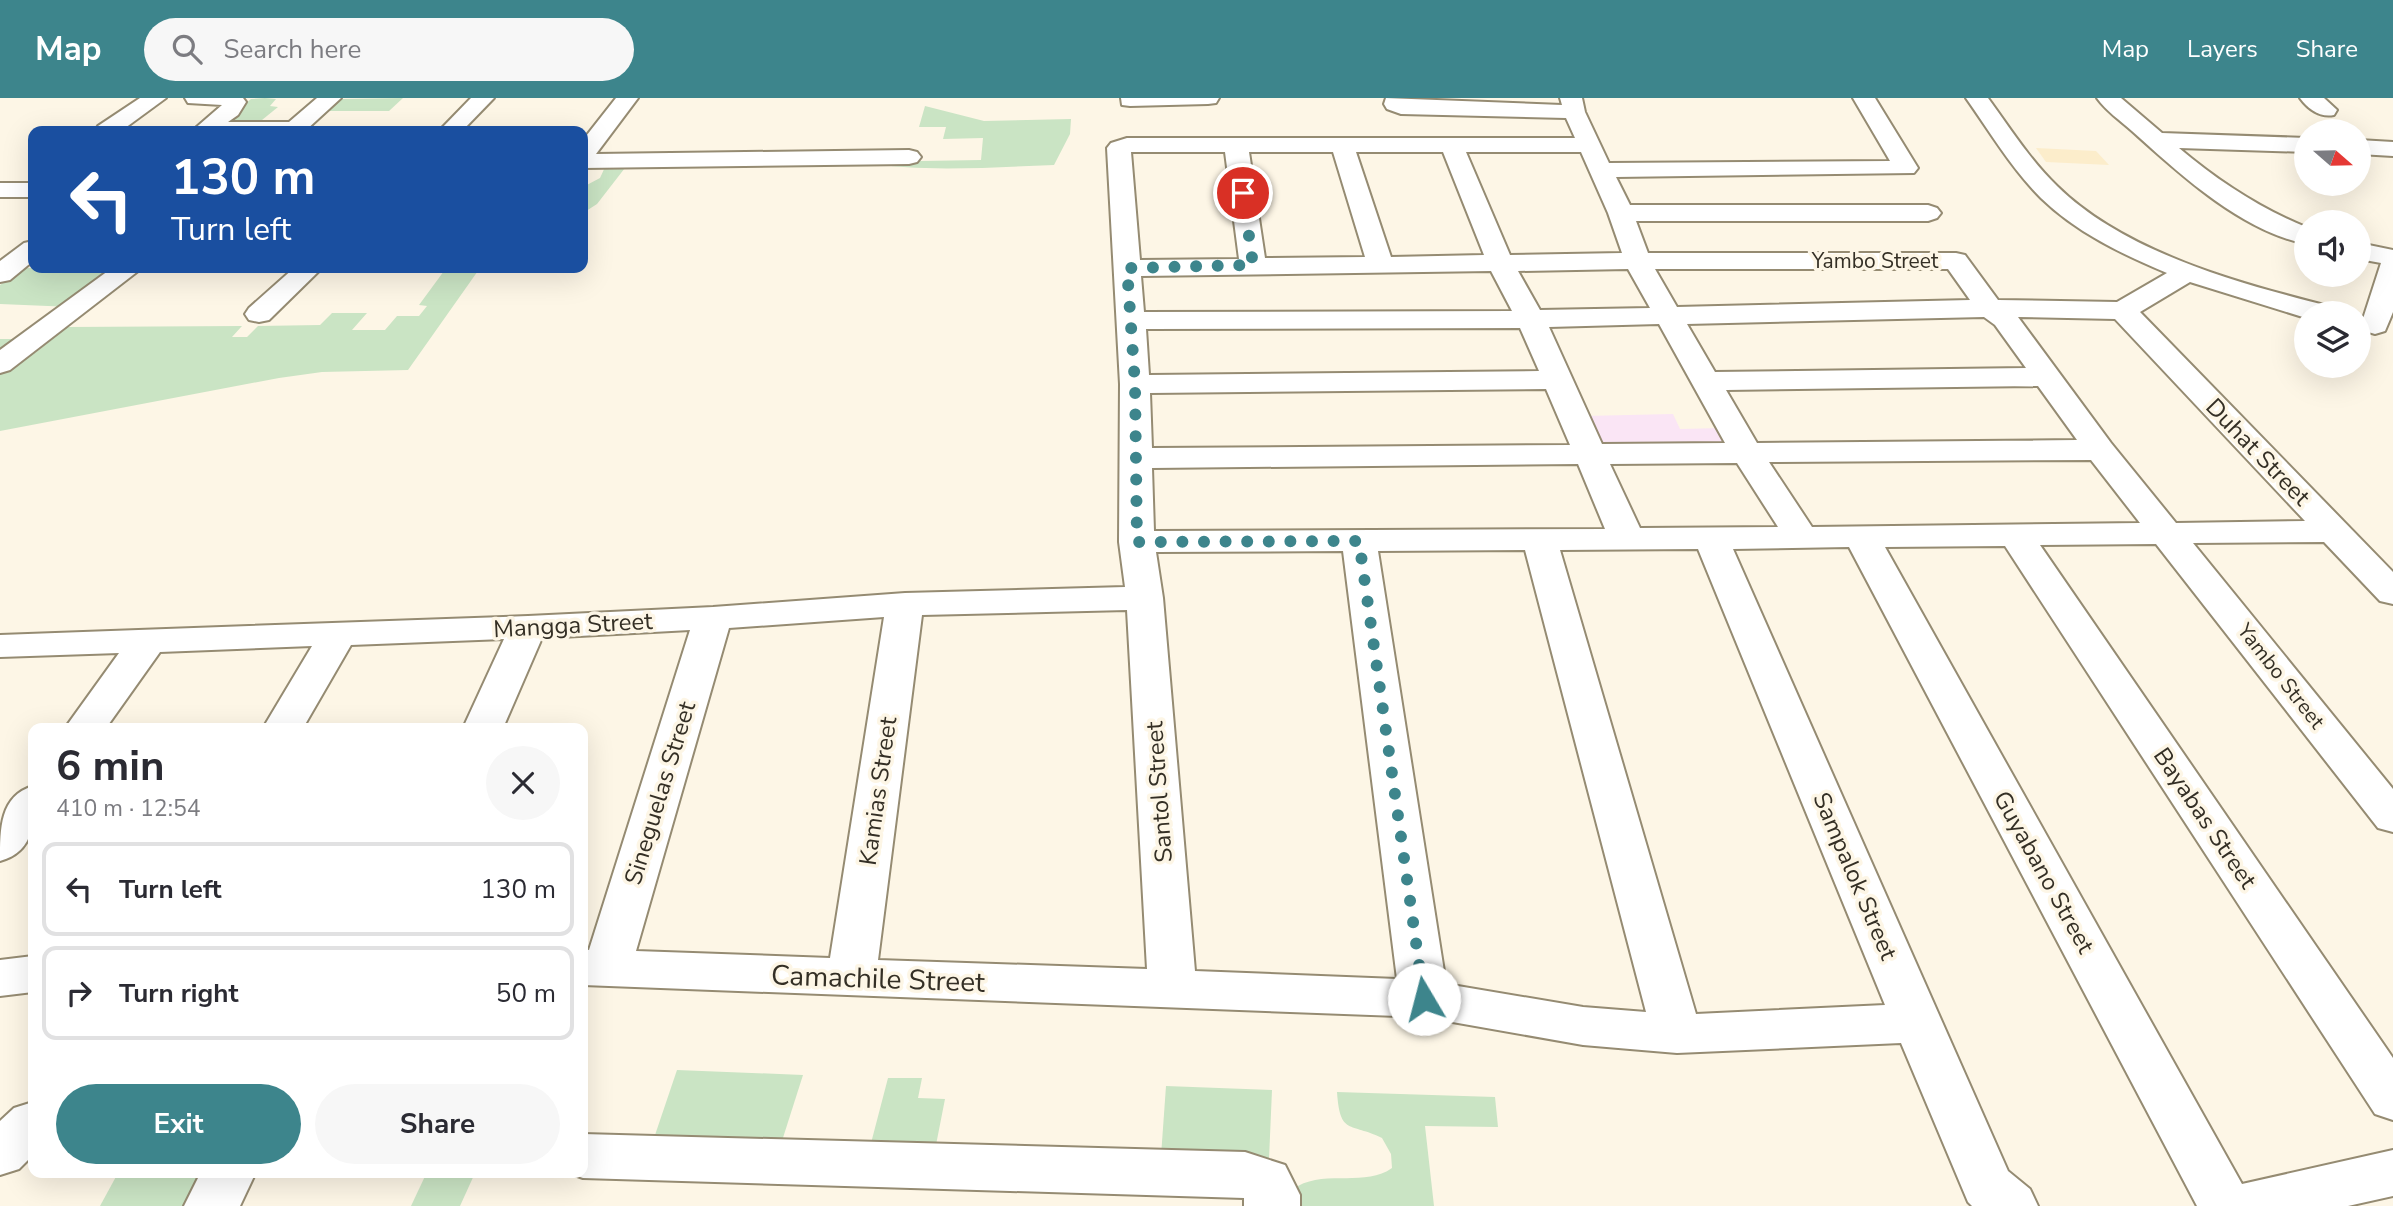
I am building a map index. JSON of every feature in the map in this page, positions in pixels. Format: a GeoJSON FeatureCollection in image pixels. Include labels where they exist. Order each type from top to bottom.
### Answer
{"type":"FeatureCollection","features":[{"type":"Feature","properties":{"kind":"street"},"geometry":{"type":"LineString","coordinates":[[113,126],[155,98]]}},
{"type":"Feature","properties":{"kind":"street"},"geometry":{"type":"LineString","coordinates":[[197,98],[227,99],[235,102],[233,107],[210,126]]}},
{"type":"Feature","properties":{"kind":"street"},"geometry":{"type":"LineString","coordinates":[[298,126],[330,98]]}},
{"type":"Feature","properties":{"kind":"street"},"geometry":{"type":"LineString","coordinates":[[455,126],[483,98]]}},
{"type":"Feature","properties":{"kind":"street"},"geometry":{"type":"LineString","coordinates":[[588,149],[627,98]]}},
{"type":"Feature","properties":{"kind":"street"},"geometry":{"type":"LineString","coordinates":[[1130,100],[1208,98]]}},
{"type":"Feature","properties":{"kind":"street"},"geometry":{"type":"LineString","coordinates":[[1397,98],[1395,104],[1401,107],[1572,105],[1621,213],[1638,263],[1667,317],[1709,381],[1747,453],[1802,538]]}},
{"type":"Feature","properties":{"kind":"street"},"geometry":{"type":"LineString","coordinates":[[1864,98],[1906,168],[1956,261]]}},
{"type":"Feature","properties":{"kind":"street"},"geometry":{"type":"LineString","coordinates":[[1977,98],[2058,200],[2098,229],[2189,271],[2294,304]]}},
{"type":"Feature","properties":{"kind":"street"},"geometry":{"type":"LineString","coordinates":[[2108,98],[2212,187],[2240,207],[2294,231]]}},
{"type":"Feature","properties":{"kind":"street"},"geometry":{"type":"LineString","coordinates":[[2156,140],[2294,145]]}},
{"type":"Feature","properties":{"kind":"street"},"geometry":{"type":"LineString","coordinates":[[1253,265],[1236,145],[1452,146],[1594,158],[1906,168]]}},
{"type":"Feature","properties":{"kind":"street","name":"Santol Street"},"geometry":{"type":"LineString","coordinates":[[1172,986],[1145,598],[1137,542],[1135,384],[1119,148],[1236,145]]}},
{"type":"Feature","properties":{"kind":"street"},"geometry":{"type":"LineString","coordinates":[[1343,146],[1380,264]]}},
{"type":"Feature","properties":{"kind":"street"},"geometry":{"type":"LineString","coordinates":[[1452,146],[1500,264],[1531,319],[1555,380],[1626,537]]}},
{"type":"Feature","properties":{"kind":"street"},"geometry":{"type":"LineString","coordinates":[[2371,148],[2393,149]]}},
{"type":"Feature","properties":{"kind":"street"},"geometry":{"type":"LineString","coordinates":[[588,161],[909,158]]}},
{"type":"Feature","properties":{"kind":"street"},"geometry":{"type":"LineString","coordinates":[[0,190],[28,190]]}},
{"type":"Feature","properties":{"kind":"street"},"geometry":{"type":"LineString","coordinates":[[1621,213],[1928,213]]}},
{"type":"Feature","properties":{"kind":"street"},"geometry":{"type":"LineString","coordinates":[[0,274],[28,253]]}},
{"type":"Feature","properties":{"kind":"street"},"geometry":{"type":"LineString","coordinates":[[2371,253],[2393,258]]}},
{"type":"Feature","properties":{"kind":"street","name":"Yambo Street"},"geometry":{"type":"LineString","coordinates":[[1127,268],[1956,261],[1990,308],[2005,319],[2100,450],[2393,818]]}},
{"type":"Feature","properties":{"kind":"street"},"geometry":{"type":"LineString","coordinates":[[2376,325],[2393,265]]}},
{"type":"Feature","properties":{"kind":"street"},"geometry":{"type":"LineString","coordinates":[[1129,321],[1667,317],[1990,308],[2123,312],[2189,271]]}},
{"type":"Feature","properties":{"kind":"street"},"geometry":{"type":"LineString","coordinates":[[0,364],[123,273]]}},
{"type":"Feature","properties":{"kind":"street"},"geometry":{"type":"LineString","coordinates":[[259,314],[304,273]]}},
{"type":"Feature","properties":{"kind":"street","name":"Duhat Street"},"geometry":{"type":"LineString","coordinates":[[2123,312],[2389,585]]}},
{"type":"Feature","properties":{"kind":"street"},"geometry":{"type":"LineString","coordinates":[[1709,381],[2045,377]]}},
{"type":"Feature","properties":{"kind":"street"},"geometry":{"type":"LineString","coordinates":[[1135,384],[1555,380]]}},
{"type":"Feature","properties":{"kind":"street"},"geometry":{"type":"LineString","coordinates":[[1135,458],[2100,450]]}},
{"type":"Feature","properties":{"kind":"street"},"geometry":{"type":"LineString","coordinates":[[1137,542],[1626,537],[2017,537],[2334,531]]}},
{"type":"Feature","properties":{"kind":"street","name":"Bayabas Street"},"geometry":{"type":"LineString","coordinates":[[2017,537],[2393,1099]]}},
{"type":"Feature","properties":{"kind":"street"},"geometry":{"type":"LineString","coordinates":[[1539,538],[1677,1034]]}},
{"type":"Feature","properties":{"kind":"street","name":"Sampalok Street"},"geometry":{"type":"LineString","coordinates":[[1711,538],[1987,1186],[2010,1206]]}},
{"type":"Feature","properties":{"kind":"street","name":"Guyabano Street"},"geometry":{"type":"LineString","coordinates":[[1862,538],[2225,1206]]}},
{"type":"Feature","properties":{"kind":"street"},"geometry":{"type":"LineString","coordinates":[[1359,541],[1424,999]]}},
{"type":"Feature","properties":{"kind":"street","name":"Mangga Street"},"geometry":{"type":"LineString","coordinates":[[0,646],[528,627],[713,618],[905,604],[1145,598]]}},
{"type":"Feature","properties":{"kind":"street","name":"Kamias Street"},"geometry":{"type":"LineString","coordinates":[[851,978],[905,604]]}},
{"type":"Feature","properties":{"kind":"street","name":"Sineguelas Street"},"geometry":{"type":"LineString","coordinates":[[595,968],[713,618]]}},
{"type":"Feature","properties":{"kind":"street"},"geometry":{"type":"LineString","coordinates":[[485,723],[528,627]]}},
{"type":"Feature","properties":{"kind":"street"},"geometry":{"type":"LineString","coordinates":[[286,723],[338,634]]}},
{"type":"Feature","properties":{"kind":"street"},"geometry":{"type":"LineString","coordinates":[[89,723],[148,641]]}},
{"type":"Feature","properties":{"kind":"street"},"geometry":{"type":"LineString","coordinates":[[0,846],[28,807]]}},
{"type":"Feature","properties":{"kind":"street","name":"Camachile Street"},"geometry":{"type":"LineString","coordinates":[[595,968],[1172,986],[1424,999],[1583,1026],[1677,1034],[1917,1023]]}},
{"type":"Feature","properties":{"kind":"street"},"geometry":{"type":"LineString","coordinates":[[0,978],[28,975]]}},
{"type":"Feature","properties":{"kind":"street"},"geometry":{"type":"LineString","coordinates":[[0,1153],[28,1128]]}},
{"type":"Feature","properties":{"kind":"street"},"geometry":{"type":"LineString","coordinates":[[588,1156],[1245,1175],[1266,1181],[1272,1195],[1272,1206]]}},
{"type":"Feature","properties":{"kind":"street"},"geometry":{"type":"LineString","coordinates":[[2246,1206],[2379,1178],[2393,1172]]}},
{"type":"Feature","properties":{"kind":"street"},"geometry":{"type":"LineString","coordinates":[[212,1206],[226,1178]]}},
{"type":"Feature","properties":{"kind":"shaded area"},"geometry":{"type":"Polygon","coordinates":[[[2036,148],[2096,151],[2109,165],[2046,162],[2036,148]]]}},
{"type":"Feature","properties":{"kind":"shaded area"},"geometry":{"type":"Polygon","coordinates":[[[1673,414],[1680,429],[1721,428],[1726,444],[1602,445],[1584,416],[1673,414]]]}},
{"type":"Feature","properties":{"kind":"green space"},"geometry":{"type":"Polygon","coordinates":[[[403,98],[389,111],[327,111],[342,99],[403,98]]]}},
{"type":"Feature","properties":{"kind":"green space"},"geometry":{"type":"Polygon","coordinates":[[[251,99],[276,99],[270,106],[278,107],[262,120],[240,121],[232,126],[224,121],[251,99]]]}},
{"type":"Feature","properties":{"kind":"green space"},"geometry":{"type":"Polygon","coordinates":[[[925,106],[984,121],[1071,119],[1070,134],[1054,165],[933,168],[861,162],[981,160],[983,138],[943,139],[946,127],[919,127],[925,106]]]}},
{"type":"Feature","properties":{"kind":"green space"},"geometry":{"type":"Polygon","coordinates":[[[628,164],[597,204],[588,210],[588,184],[600,178],[606,165],[628,164]]]}},
{"type":"Feature","properties":{"kind":"green space"},"geometry":{"type":"Polygon","coordinates":[[[22,268],[28,268],[28,273],[114,273],[72,307],[0,304],[0,285],[22,268]]]}},
{"type":"Feature","properties":{"kind":"green space"},"geometry":{"type":"Polygon","coordinates":[[[443,273],[476,273],[408,370],[322,372],[279,378],[0,431],[0,339],[29,339],[12,353],[35,353],[67,327],[242,326],[232,337],[247,337],[258,326],[320,325],[332,313],[367,313],[352,330],[385,330],[397,316],[419,316],[427,306],[419,305],[443,273]]]}},
{"type":"Feature","properties":{"kind":"green space"},"geometry":{"type":"Polygon","coordinates":[[[677,1070],[803,1075],[781,1144],[654,1138],[677,1070]]]}},
{"type":"Feature","properties":{"kind":"green space"},"geometry":{"type":"Polygon","coordinates":[[[888,1078],[922,1078],[918,1098],[945,1099],[935,1150],[870,1147],[888,1078]]]}},
{"type":"Feature","properties":{"kind":"green space"},"geometry":{"type":"Polygon","coordinates":[[[1166,1086],[1272,1090],[1269,1159],[1161,1156],[1166,1086]]]}},
{"type":"Feature","properties":{"kind":"green space"},"geometry":{"type":"Polygon","coordinates":[[[1337,1092],[1495,1097],[1498,1127],[1425,1126],[1434,1206],[1291,1206],[1298,1186],[1309,1181],[1370,1177],[1392,1168],[1391,1154],[1382,1138],[1344,1122],[1338,1106],[1337,1092]]]}},
{"type":"Feature","properties":{"kind":"green space"},"geometry":{"type":"Polygon","coordinates":[[[115,1178],[206,1178],[192,1206],[100,1206],[115,1178]]]}},
{"type":"Feature","properties":{"kind":"green space"},"geometry":{"type":"Polygon","coordinates":[[[424,1178],[473,1178],[460,1206],[411,1206],[424,1178]]]}},
{"type":"Feature","properties":{"kind":"route"},"geometry":{"type":"LineString","coordinates":[[1243,193],[1253,265],[1127,268],[1135,384],[1137,542],[1359,541],[1424,999]]}}]}
